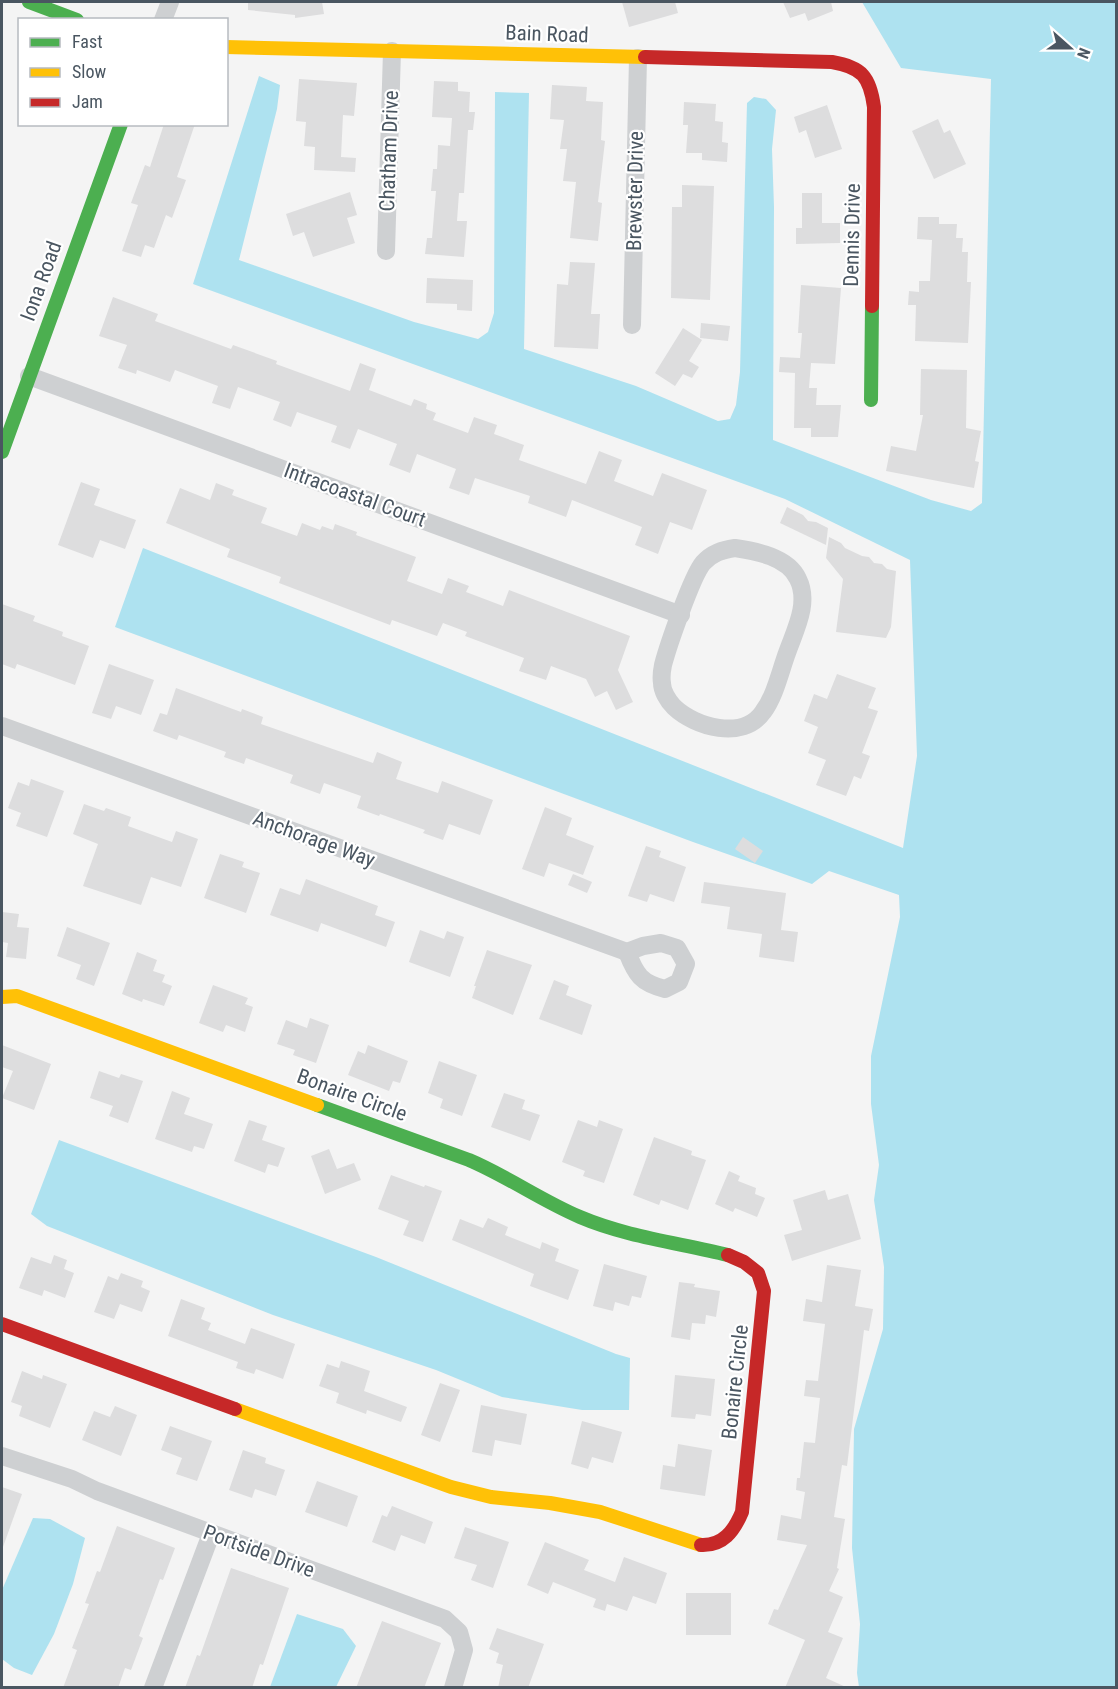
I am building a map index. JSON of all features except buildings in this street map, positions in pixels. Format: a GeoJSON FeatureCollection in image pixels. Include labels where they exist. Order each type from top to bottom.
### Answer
{"type":"FeatureCollection","features":[{"type":"Feature","properties":{"kind":"street"},"geometry":{"type":"LineString","coordinates":[[29,2],[73,18]]}},
{"type":"Feature","properties":{"kind":"street"},"geometry":{"type":"LineString","coordinates":[[164,18],[170,2]]}},
{"type":"Feature","properties":{"kind":"street","name":"Bain Road"},"geometry":{"type":"LineString","coordinates":[[228,47],[838,62],[864,73]]}},
{"type":"Feature","properties":{"kind":"street","name":"Chatham Drive"},"geometry":{"type":"LineString","coordinates":[[386,251],[392,51]]}},
{"type":"Feature","properties":{"kind":"street","name":"Brewster Drive"},"geometry":{"type":"LineString","coordinates":[[632,325],[638,58]]}},
{"type":"Feature","properties":{"kind":"street","name":"Dennis Drive"},"geometry":{"type":"LineString","coordinates":[[864,73],[873,89],[874,107],[871,400]]}},
{"type":"Feature","properties":{"kind":"street","name":"Iona Road"},"geometry":{"type":"LineString","coordinates":[[2,452],[120,126]]}},
{"type":"Feature","properties":{"kind":"street","name":"Intracoastal Court"},"geometry":{"type":"LineString","coordinates":[[29,376],[681,615]]}},
{"type":"Feature","properties":{"kind":"street"},"geometry":{"type":"LineString","coordinates":[[735,548],[752,550],[785,564],[798,577],[803,594],[801,613],[770,698],[762,714],[748,724],[731,730],[713,727],[681,714],[669,702],[662,686],[662,667],[681,615],[702,564],[716,552],[735,548]]}},
{"type":"Feature","properties":{"kind":"street","name":"Anchorage Way"},"geometry":{"type":"LineString","coordinates":[[2,726],[627,952]]}},
{"type":"Feature","properties":{"kind":"street","name":"Bonaire Circle"},"geometry":{"type":"LineString","coordinates":[[2,997],[17,996],[469,1160],[591,1221],[711,1251],[744,1262],[758,1273],[764,1292],[742,1512],[735,1529],[722,1541],[704,1546],[600,1512],[550,1503],[491,1497],[451,1487],[2,1324]]}},
{"type":"Feature","properties":{"kind":"street","name":"Portside Drive"},"geometry":{"type":"LineString","coordinates":[[2,1456],[72,1479],[211,1534],[445,1619],[459,1632],[464,1650],[453,1688]]}},
{"type":"Feature","properties":{"kind":"street"},"geometry":{"type":"LineString","coordinates":[[153,1688],[211,1534]]}},
{"type":"Feature","properties":{"kind":"water"},"geometry":{"type":"Polygon","coordinates":[[[862,2],[1116,2],[1116,1687],[859,1687],[857,1673],[860,1624],[852,1548],[854,1429],[883,1329],[884,1267],[874,1200],[879,1165],[871,1104],[871,1056],[900,917],[899,895],[829,871],[812,884],[115,627],[143,548],[903,848],[917,756],[910,560],[785,499],[193,284],[259,76],[280,85],[277,109],[239,260],[414,322],[478,339],[488,332],[494,313],[495,92],[529,93],[524,349],[636,386],[718,421],[730,419],[736,405],[740,372],[747,103],[754,97],[766,99],[776,110],[772,149],[774,207],[773,440],[931,500],[971,511],[982,503],[991,79],[901,68],[862,2]]]}},
{"type":"Feature","properties":{"kind":"water"},"geometry":{"type":"Polygon","coordinates":[[[59,1140],[376,1257],[630,1358],[629,1410],[582,1410],[502,1397],[436,1370],[273,1315],[47,1226],[31,1214],[59,1140]]]}},
{"type":"Feature","properties":{"kind":"water"},"geometry":{"type":"Polygon","coordinates":[[[33,1518],[50,1519],[85,1538],[73,1584],[54,1634],[32,1675],[14,1668],[2,1659],[2,1590],[33,1518]]]}},
{"type":"Feature","properties":{"kind":"water"},"geometry":{"type":"Polygon","coordinates":[[[297,1614],[343,1629],[356,1646],[336,1687],[270,1687],[297,1614]]]}},
{"type":"Feature","properties":{"kind":"traffic: fast"},"geometry":{"type":"LineString","coordinates":[[29,2],[72,18]]}},
{"type":"Feature","properties":{"kind":"traffic: fast"},"geometry":{"type":"LineString","coordinates":[[2,452],[120,126]]}},
{"type":"Feature","properties":{"kind":"traffic: fast"},"geometry":{"type":"LineString","coordinates":[[871,400],[872,306]]}},
{"type":"Feature","properties":{"kind":"traffic: fast"},"geometry":{"type":"LineString","coordinates":[[317,1105],[469,1160],[566,1211],[598,1224],[635,1235],[728,1255]]}},
{"type":"Feature","properties":{"kind":"traffic: slow"},"geometry":{"type":"LineString","coordinates":[[228,47],[645,57]]}},
{"type":"Feature","properties":{"kind":"traffic: slow"},"geometry":{"type":"LineString","coordinates":[[2,997],[17,996],[317,1105]]}},
{"type":"Feature","properties":{"kind":"traffic: slow"},"geometry":{"type":"LineString","coordinates":[[235,1409],[451,1487],[491,1497],[550,1503],[600,1512],[701,1545]]}},
{"type":"Feature","properties":{"kind":"traffic: jam"},"geometry":{"type":"LineString","coordinates":[[645,57],[832,62],[851,67],[863,75],[870,88],[874,107],[872,306]]}},
{"type":"Feature","properties":{"kind":"traffic: jam"},"geometry":{"type":"LineString","coordinates":[[701,1545],[716,1543],[727,1536],[742,1512],[764,1291],[758,1273],[744,1262],[728,1255]]}},
{"type":"Feature","properties":{"kind":"traffic: jam"},"geometry":{"type":"LineString","coordinates":[[2,1324],[235,1409]]}}]}
